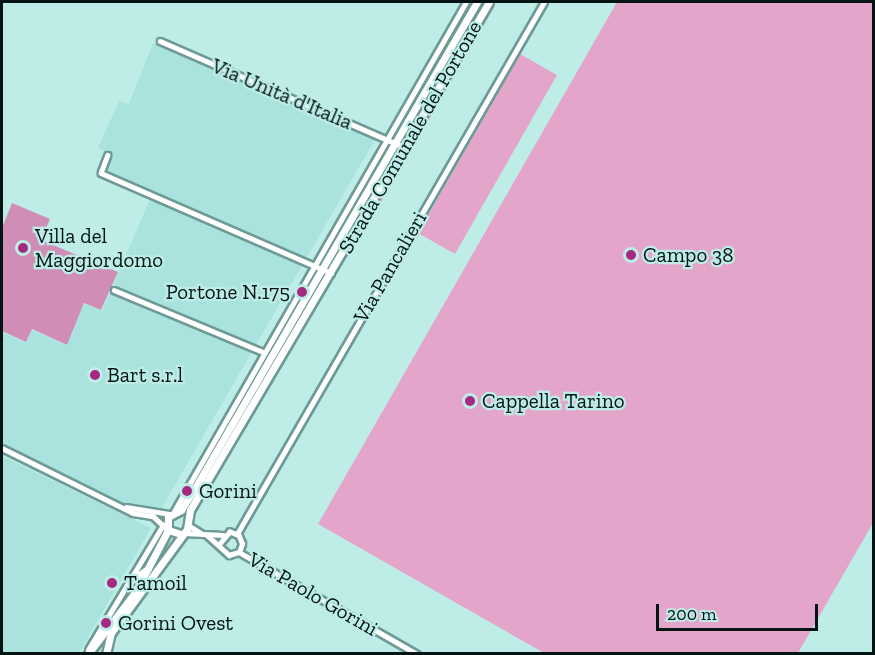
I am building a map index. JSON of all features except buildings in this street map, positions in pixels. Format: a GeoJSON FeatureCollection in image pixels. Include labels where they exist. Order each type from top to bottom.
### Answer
{"type":"FeatureCollection","features":[{"type":"Feature","properties":{"kind":"street","name":"Strada Comunale del Portone"},"geometry":{"type":"LineString","coordinates":[[89,652],[150,568],[166,528],[212,439],[466,2]]}},
{"type":"Feature","properties":{"kind":"street","name":"Strada Comunale del Portone"},"geometry":{"type":"LineString","coordinates":[[174,513],[210,462],[477,2]]}},
{"type":"Feature","properties":{"kind":"street","name":"Strada Comunale del Portone"},"geometry":{"type":"LineString","coordinates":[[89,652],[106,654],[111,633],[138,601],[183,534],[331,273],[489,2]]}},
{"type":"Feature","properties":{"kind":"street","name":"Via Pancalieri"},"geometry":{"type":"LineString","coordinates":[[237,534],[544,2]]}},
{"type":"Feature","properties":{"kind":"street","name":"Via Unità d'Italia"},"geometry":{"type":"LineString","coordinates":[[160,41],[404,147]]}},
{"type":"Feature","properties":{"kind":"street","name":"Strada Comunale del Portone"},"geometry":{"type":"LineString","coordinates":[[108,156],[101,173],[331,273]]}},
{"type":"Feature","properties":{"kind":"street"},"geometry":{"type":"LineString","coordinates":[[114,290],[263,352]]}},
{"type":"Feature","properties":{"kind":"street","name":"Strada Comunale del Portone"},"geometry":{"type":"LineString","coordinates":[[210,462],[212,439]]}},
{"type":"Feature","properties":{"kind":"street"},"geometry":{"type":"LineString","coordinates":[[2,448],[166,528],[183,534]]}},
{"type":"Feature","properties":{"kind":"street"},"geometry":{"type":"LineString","coordinates":[[124,507],[174,513],[188,522]]}},
{"type":"Feature","properties":{"kind":"street","name":"Via Paolo Gorini"},"geometry":{"type":"LineString","coordinates":[[188,522],[201,533]]}},
{"type":"Feature","properties":{"kind":"street","name":"Strada Comunale del Portone"},"geometry":{"type":"LineString","coordinates":[[89,652],[104,619],[166,528]]}},
{"type":"Feature","properties":{"kind":"street","name":"Via Paolo Gorini"},"geometry":{"type":"LineString","coordinates":[[183,534],[207,535],[229,555],[239,552],[417,654]]}},
{"type":"Feature","properties":{"kind":"street","name":"Via Paolo Gorini"},"geometry":{"type":"LineString","coordinates":[[207,535],[237,534],[242,541],[239,552]]}},
{"type":"Feature","properties":{"kind":"street"},"geometry":{"type":"LineString","coordinates":[[219,544],[223,535]]}},
{"type":"Feature","properties":{"kind":"street","name":"Strada Comunale del Portone"},"geometry":{"type":"LineString","coordinates":[[139,586],[145,558]]}},
{"type":"Feature","properties":{"kind":"street"},"geometry":{"type":"LineString","coordinates":[[132,580],[150,568]]}},
{"type":"Feature","properties":{"kind":"shaded area"},"geometry":{"type":"Polygon","coordinates":[[[468,2],[474,2],[401,127],[397,125],[468,2]]]}},
{"type":"Feature","properties":{"kind":"shaded area"},"geometry":{"type":"Polygon","coordinates":[[[480,2],[485,2],[412,129],[406,131],[480,2]]]}},
{"type":"Feature","properties":{"kind":"shaded area"},"geometry":{"type":"Polygon","coordinates":[[[617,2],[873,2],[873,523],[798,653],[544,653],[318,524],[617,2]]]}},
{"type":"Feature","properties":{"kind":"shaded area"},"geometry":{"type":"Polygon","coordinates":[[[494,7],[419,137],[415,135],[487,10],[494,7]]]}},
{"type":"Feature","properties":{"kind":"shaded area"},"geometry":{"type":"Polygon","coordinates":[[[153,43],[376,138],[161,509],[128,505],[2,444],[2,332],[26,343],[32,330],[67,346],[84,304],[102,311],[150,199],[97,176],[106,152],[98,148],[119,101],[129,104],[153,43]]]}},
{"type":"Feature","properties":{"kind":"shaded area"},"geometry":{"type":"Polygon","coordinates":[[[520,54],[557,75],[455,254],[418,233],[520,54]]]}},
{"type":"Feature","properties":{"kind":"shaded area"},"geometry":{"type":"Polygon","coordinates":[[[400,161],[404,163],[353,250],[355,239],[400,161]]]}},
{"type":"Feature","properties":{"kind":"shaded area"},"geometry":{"type":"Polygon","coordinates":[[[12,203],[50,219],[41,240],[118,272],[101,310],[84,303],[67,345],[32,329],[26,342],[2,331],[2,228],[12,203]]]}},
{"type":"Feature","properties":{"kind":"shaded area"},"geometry":{"type":"Polygon","coordinates":[[[2,456],[151,528],[79,653],[2,653],[2,456]]]}},
{"type":"Feature","properties":{"kind":"place","name":"Villa del Maggiordomo"},"geometry":{"type":"Point","coordinates":[23,248]}},
{"type":"Feature","properties":{"kind":"place","name":"Campo 38"},"geometry":{"type":"Point","coordinates":[631,255]}},
{"type":"Feature","properties":{"kind":"place","name":"Portone N.175"},"geometry":{"type":"Point","coordinates":[302,292]}},
{"type":"Feature","properties":{"kind":"place","name":"Bart s.r.l"},"geometry":{"type":"Point","coordinates":[95,375]}},
{"type":"Feature","properties":{"kind":"place","name":"Cappella Tarino"},"geometry":{"type":"Point","coordinates":[470,401]}},
{"type":"Feature","properties":{"kind":"place","name":"Gorini"},"geometry":{"type":"Point","coordinates":[187,491]}},
{"type":"Feature","properties":{"kind":"place","name":"Tamoil"},"geometry":{"type":"Point","coordinates":[112,583]}},
{"type":"Feature","properties":{"kind":"place","name":"Gorini Ovest"},"geometry":{"type":"Point","coordinates":[106,623]}}]}
